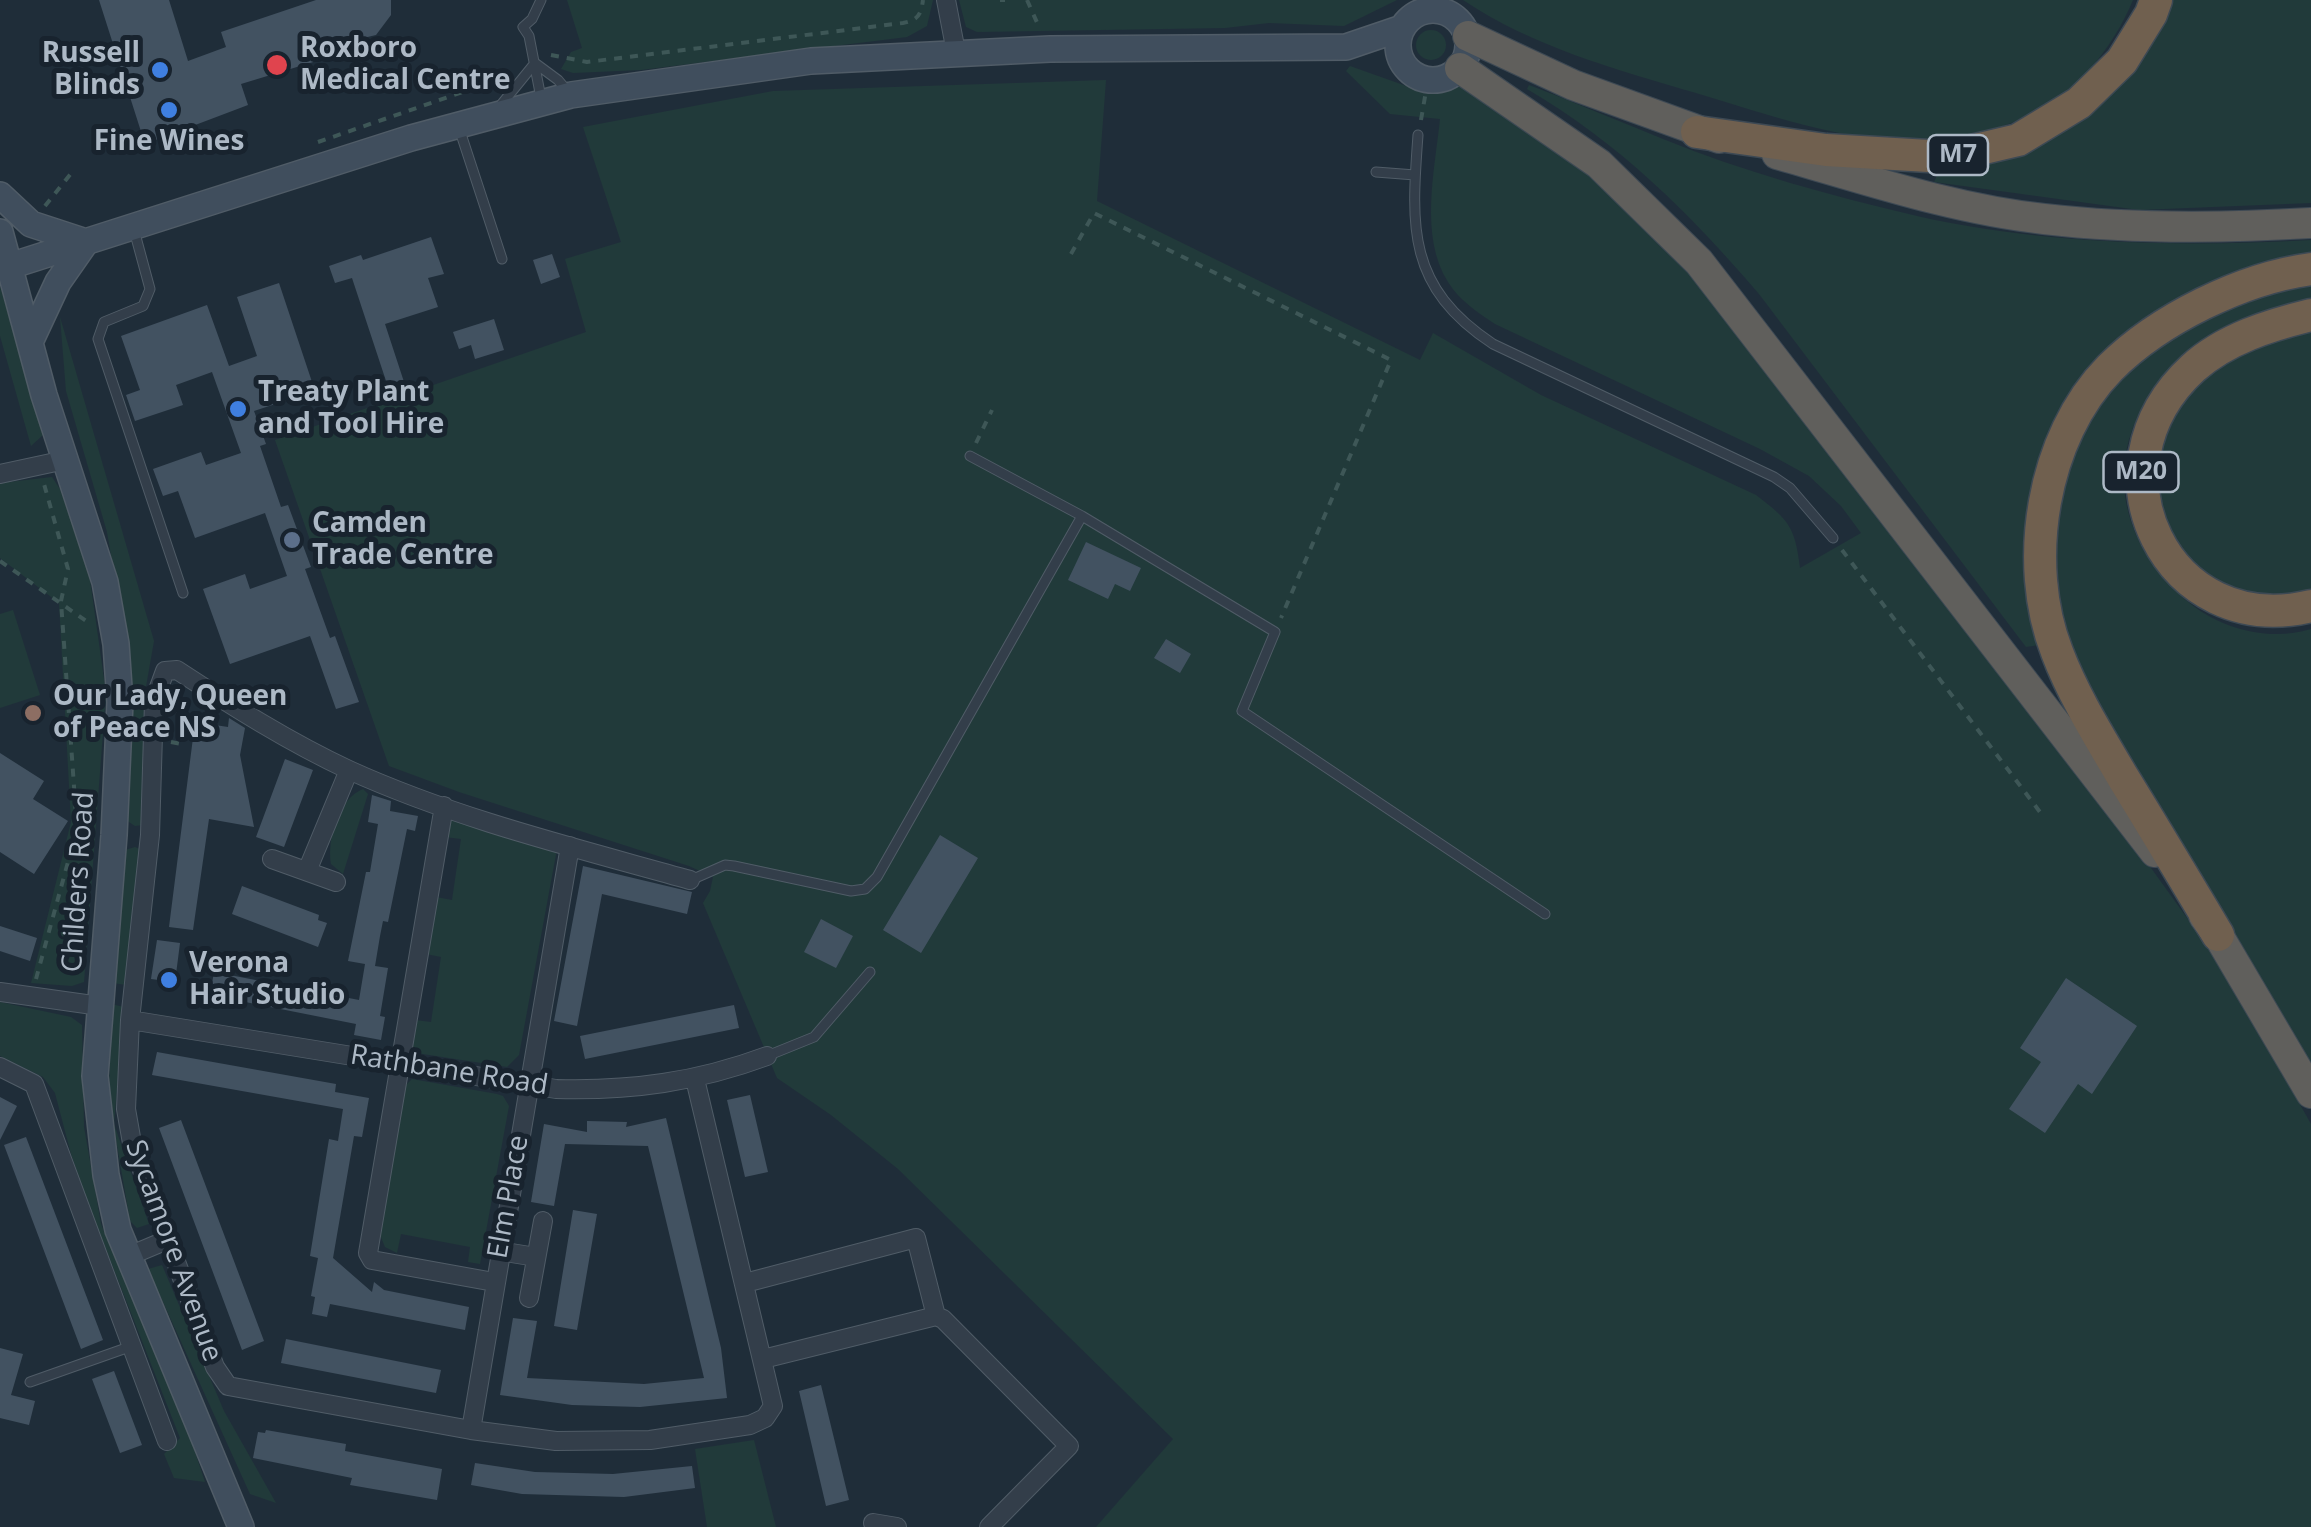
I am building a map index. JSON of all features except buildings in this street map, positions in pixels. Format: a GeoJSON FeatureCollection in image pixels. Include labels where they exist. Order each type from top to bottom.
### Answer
{"type":"FeatureCollection","features":[{"type":"Feature","properties":{"kind":"highway","name":"M7"},"geometry":{"type":"LineString","coordinates":[[1697,132],[1826,150],[1946,158],[2018,140],[2080,103],[2122,61],[2156,0]]}},
{"type":"Feature","properties":{"kind":"highway"},"geometry":{"type":"LineString","coordinates":[[1468,36],[1573,84],[1697,132],[1935,199],[2044,219],[2241,228],[2311,223]]}},
{"type":"Feature","properties":{"kind":"highway"},"geometry":{"type":"LineString","coordinates":[[1460,68],[1600,164],[1700,262],[2218,935]]}},
{"type":"Feature","properties":{"kind":"highway"},"geometry":{"type":"LineString","coordinates":[[2311,268],[2292,271],[2199,305],[2147,338],[2109,370],[2078,412],[2054,465],[2040,520],[2040,577],[2055,649],[2084,711],[2311,1094]]}},
{"type":"Feature","properties":{"kind":"highway","name":"M20"},"geometry":{"type":"LineString","coordinates":[[2311,315],[2252,333],[2193,368],[2164,400],[2151,424],[2141,477],[2144,505],[2153,532],[2168,557],[2197,584],[2234,603],[2258,609],[2311,606]]}},
{"type":"Feature","properties":{"kind":"main road"},"geometry":{"type":"LineString","coordinates":[[10,266],[458,125],[571,96],[811,61],[1050,49],[1346,47],[1402,28],[1417,13],[1438,10],[1457,18],[1468,36],[1468,53],[1460,68],[1440,79],[1346,47]]}},
{"type":"Feature","properties":{"kind":"main road"},"geometry":{"type":"LineString","coordinates":[[1402,28],[1398,48],[1417,73]]}},
{"type":"Feature","properties":{"kind":"main road"},"geometry":{"type":"LineString","coordinates":[[0,195],[31,224],[86,242]]}},
{"type":"Feature","properties":{"kind":"main road","name":"Childers Road"},"geometry":{"type":"LineString","coordinates":[[0,232],[65,460],[105,582],[116,644],[120,702],[114,834],[95,1076],[106,1175],[118,1230],[240,1527]]}},
{"type":"Feature","properties":{"kind":"main road"},"geometry":{"type":"LineString","coordinates":[[30,342],[58,282],[86,242]]}},
{"type":"Feature","properties":{"kind":"street"},"geometry":{"type":"LineString","coordinates":[[946,0],[956,52]]}},
{"type":"Feature","properties":{"kind":"street"},"geometry":{"type":"LineString","coordinates":[[0,474],[65,460]]}},
{"type":"Feature","properties":{"kind":"street","name":"Sycamore Avenue"},"geometry":{"type":"LineString","coordinates":[[348,770],[172,669],[164,672],[154,698],[150,835],[125,1087],[128,1126],[215,1368],[228,1386],[470,1430],[556,1440],[642,1440],[750,1425],[765,1418],[773,1406],[764,1359],[694,1079]]}},
{"type":"Feature","properties":{"kind":"street"},"geometry":{"type":"LineString","coordinates":[[307,871],[348,770],[444,806],[690,880]]}},
{"type":"Feature","properties":{"kind":"street"},"geometry":{"type":"LineString","coordinates":[[444,806],[368,1253],[372,1260],[494,1282]]}},
{"type":"Feature","properties":{"kind":"street"},"geometry":{"type":"LineString","coordinates":[[114,834],[150,835]]}},
{"type":"Feature","properties":{"kind":"street","name":"Elm Place"},"geometry":{"type":"LineString","coordinates":[[470,1430],[570,846]]}},
{"type":"Feature","properties":{"kind":"street"},"geometry":{"type":"LineString","coordinates":[[272,860],[336,882]]}},
{"type":"Feature","properties":{"kind":"street"},"geometry":{"type":"LineString","coordinates":[[0,992],[100,1006]]}},
{"type":"Feature","properties":{"kind":"street","name":"Rathbane Road"},"geometry":{"type":"LineString","coordinates":[[130,1020],[528,1086],[624,1090],[694,1079],[766,1056]]}},
{"type":"Feature","properties":{"kind":"street"},"geometry":{"type":"LineString","coordinates":[[0,1067],[34,1084],[167,1441]]}},
{"type":"Feature","properties":{"kind":"street"},"geometry":{"type":"LineString","coordinates":[[529,1298],[543,1222]]}},
{"type":"Feature","properties":{"kind":"street"},"geometry":{"type":"LineString","coordinates":[[745,1283],[916,1238],[936,1316]]}},
{"type":"Feature","properties":{"kind":"street"},"geometry":{"type":"LineString","coordinates":[[128,1256],[167,1240]]}},
{"type":"Feature","properties":{"kind":"street"},"geometry":{"type":"LineString","coordinates":[[499,1251],[536,1257]]}},
{"type":"Feature","properties":{"kind":"street"},"geometry":{"type":"LineString","coordinates":[[764,1359],[936,1316],[943,1319],[1068,1446],[989,1527]]}},
{"type":"Feature","properties":{"kind":"street"},"geometry":{"type":"LineString","coordinates":[[873,1523],[897,1527]]}},
{"type":"Feature","properties":{"kind":"lane"},"geometry":{"type":"LineString","coordinates":[[542,0],[523,27],[529,36],[542,102]]}},
{"type":"Feature","properties":{"kind":"lane"},"geometry":{"type":"LineString","coordinates":[[534,60],[571,96]]}},
{"type":"Feature","properties":{"kind":"lane"},"geometry":{"type":"LineString","coordinates":[[492,116],[534,60]]}},
{"type":"Feature","properties":{"kind":"lane"},"geometry":{"type":"LineString","coordinates":[[458,125],[502,259]]}},
{"type":"Feature","properties":{"kind":"lane"},"geometry":{"type":"LineString","coordinates":[[1418,134],[1413,211],[1425,269],[1454,313],[1494,344],[1774,477],[1790,488],[1833,538]]}},
{"type":"Feature","properties":{"kind":"lane"},"geometry":{"type":"LineString","coordinates":[[1376,172],[1415,175]]}},
{"type":"Feature","properties":{"kind":"lane"},"geometry":{"type":"LineString","coordinates":[[133,227],[150,289],[143,306],[104,322],[98,338],[184,593]]}},
{"type":"Feature","properties":{"kind":"lane"},"geometry":{"type":"LineString","coordinates":[[970,456],[1082,516],[1275,632],[1242,711],[1545,914]]}},
{"type":"Feature","properties":{"kind":"lane"},"geometry":{"type":"LineString","coordinates":[[690,880],[698,880],[725,865],[852,891],[864,889],[878,877],[1082,516]]}},
{"type":"Feature","properties":{"kind":"lane"},"geometry":{"type":"LineString","coordinates":[[766,1056],[814,1038],[870,972]]}},
{"type":"Feature","properties":{"kind":"lane"},"geometry":{"type":"LineString","coordinates":[[30,1382],[132,1346]]}},
{"type":"Feature","properties":{"kind":"path"},"geometry":{"type":"LineString","coordinates":[[314,144],[483,85],[549,54],[587,62],[902,23],[915,20],[922,13],[923,0]]}},
{"type":"Feature","properties":{"kind":"path"},"geometry":{"type":"LineString","coordinates":[[1027,0],[1050,49]]}},
{"type":"Feature","properties":{"kind":"path"},"geometry":{"type":"LineString","coordinates":[[1417,73],[1418,134]]}},
{"type":"Feature","properties":{"kind":"path"},"geometry":{"type":"LineString","coordinates":[[1071,254],[1094,213],[1391,360],[1275,632]]}},
{"type":"Feature","properties":{"kind":"path"},"geometry":{"type":"LineString","coordinates":[[970,456],[992,410]]}},
{"type":"Feature","properties":{"kind":"path"},"geometry":{"type":"LineString","coordinates":[[33,988],[77,829],[61,601],[68,568],[40,467]]}},
{"type":"Feature","properties":{"kind":"path"},"geometry":{"type":"LineString","coordinates":[[1833,538],[2043,816]]}},
{"type":"Feature","properties":{"kind":"path"},"geometry":{"type":"LineString","coordinates":[[0,561],[116,644]]}},
{"type":"Feature","properties":{"kind":"green space"},"geometry":{"type":"Polygon","coordinates":[[[567,0],[933,0],[927,26],[907,37],[641,70],[573,73],[561,69],[571,52],[582,48],[567,0]]]}},
{"type":"Feature","properties":{"kind":"green space"},"geometry":{"type":"Polygon","coordinates":[[[959,0],[1397,0],[1344,26],[1269,23],[1225,28],[977,32],[966,27],[959,0]]]}},
{"type":"Feature","properties":{"kind":"green space"},"geometry":{"type":"Polygon","coordinates":[[[1463,0],[2133,0],[2115,35],[2091,68],[2045,107],[1985,131],[1902,141],[1821,129],[1605,66],[1517,31],[1463,0]]]}},
{"type":"Feature","properties":{"kind":"green space"},"geometry":{"type":"Polygon","coordinates":[[[2165,0],[2311,0],[2311,203],[2139,210],[1934,182],[1940,169],[2009,157],[2165,0]]]}},
{"type":"Feature","properties":{"kind":"green space"},"geometry":{"type":"Polygon","coordinates":[[[1431,30],[1442,34],[1446,45],[1442,56],[1431,60],[1420,56],[1416,45],[1420,34],[1431,30]]]}},
{"type":"Feature","properties":{"kind":"green space"},"geometry":{"type":"Polygon","coordinates":[[[1350,66],[1409,87],[1461,85],[1551,144],[1615,196],[1679,257],[2086,778],[2221,965],[2311,1124],[2311,1527],[1096,1527],[1173,1439],[898,1169],[777,1078],[703,903],[713,877],[389,766],[275,440],[586,332],[565,259],[621,242],[583,127],[773,91],[1106,80],[1097,201],[1420,360],[1433,333],[1541,395],[1756,495],[1789,526],[1800,568],[1861,533],[1841,506],[1809,476],[1495,324],[1463,300],[1439,264],[1431,223],[1440,119],[1390,114],[1346,71],[1350,66]]]}},
{"type":"Feature","properties":{"kind":"green space"},"geometry":{"type":"Polygon","coordinates":[[[1529,85],[1725,162],[1917,216],[2014,233],[2113,242],[2311,240],[2311,257],[2071,399],[2039,645],[2026,647],[1733,264],[1652,181],[1592,132],[1527,89],[1529,85]]]}},
{"type":"Feature","properties":{"kind":"green space"},"geometry":{"type":"Polygon","coordinates":[[[2311,279],[2311,302],[2181,359],[2155,387],[2137,417],[2127,449],[2124,481],[2129,513],[2141,544],[2160,574],[2187,601],[2214,619],[2246,630],[2279,634],[2311,629],[2311,1064],[2110,737],[2050,599],[2057,477],[2101,393],[2187,323],[2311,279]]]}},
{"type":"Feature","properties":{"kind":"green space"},"geometry":{"type":"Polygon","coordinates":[[[0,286],[43,435],[31,446],[0,336],[0,286]]]}},
{"type":"Feature","properties":{"kind":"green space"},"geometry":{"type":"Polygon","coordinates":[[[60,317],[154,641],[144,698],[143,825],[135,826],[126,820],[131,672],[107,532],[66,391],[60,317]]]}},
{"type":"Feature","properties":{"kind":"green space"},"geometry":{"type":"Polygon","coordinates":[[[2311,324],[2311,599],[2252,600],[2177,555],[2149,474],[2192,380],[2277,332],[2311,324]]]}},
{"type":"Feature","properties":{"kind":"green space"},"geometry":{"type":"Polygon","coordinates":[[[52,477],[60,489],[89,573],[106,693],[84,982],[72,986],[31,983],[71,822],[59,603],[0,558],[0,483],[52,477]]]}},
{"type":"Feature","properties":{"kind":"green space"},"geometry":{"type":"Polygon","coordinates":[[[13,610],[40,695],[0,708],[0,614],[13,610]]]}},
{"type":"Feature","properties":{"kind":"green space"},"geometry":{"type":"Polygon","coordinates":[[[363,789],[368,794],[343,874],[331,864],[333,832],[347,801],[363,789]]]}},
{"type":"Feature","properties":{"kind":"green space"},"geometry":{"type":"Polygon","coordinates":[[[451,818],[557,849],[519,1055],[507,1067],[410,1052],[415,1020],[431,1022],[441,957],[426,954],[436,897],[452,900],[461,839],[445,837],[451,818]]]}},
{"type":"Feature","properties":{"kind":"green space"},"geometry":{"type":"Polygon","coordinates":[[[125,850],[142,850],[126,985],[113,983],[125,850]]]}},
{"type":"Feature","properties":{"kind":"green space"},"geometry":{"type":"Polygon","coordinates":[[[0,1002],[71,1017],[82,1025],[84,1127],[101,1224],[205,1482],[174,1478],[164,1454],[180,1438],[91,1211],[55,1093],[43,1077],[0,1056],[0,1002]]]}},
{"type":"Feature","properties":{"kind":"green space"},"geometry":{"type":"Polygon","coordinates":[[[111,1004],[124,1007],[114,1124],[149,1224],[137,1228],[130,1221],[109,1099],[111,1004]]]}},
{"type":"Feature","properties":{"kind":"green space"},"geometry":{"type":"Polygon","coordinates":[[[412,1079],[497,1094],[509,1106],[480,1264],[468,1262],[470,1247],[401,1234],[397,1253],[385,1247],[380,1235],[406,1085],[412,1079]]]}},
{"type":"Feature","properties":{"kind":"green space"},"geometry":{"type":"Polygon","coordinates":[[[162,1265],[224,1411],[276,1503],[250,1494],[148,1269],[162,1265]]]}},
{"type":"Feature","properties":{"kind":"green space"},"geometry":{"type":"Polygon","coordinates":[[[754,1440],[776,1527],[707,1527],[695,1449],[754,1440]]]}},
{"type":"Feature","properties":{"kind":"place","name":"Roxboro Medical Centre"},"geometry":{"type":"Point","coordinates":[277,65]}},
{"type":"Feature","properties":{"kind":"place","name":"Russell Blinds"},"geometry":{"type":"Point","coordinates":[160,70]}},
{"type":"Feature","properties":{"kind":"place","name":"Fine Wines"},"geometry":{"type":"Point","coordinates":[169,110]}},
{"type":"Feature","properties":{"kind":"place","name":"Treaty Plant and Tool Hire"},"geometry":{"type":"Point","coordinates":[238,409]}},
{"type":"Feature","properties":{"kind":"place","name":"Camden Trade Centre"},"geometry":{"type":"Point","coordinates":[292,540]}},
{"type":"Feature","properties":{"kind":"place","name":"Our Lady, Queen of Peace NS"},"geometry":{"type":"Point","coordinates":[33,713]}},
{"type":"Feature","properties":{"kind":"place","name":"Verona Hair Studio"},"geometry":{"type":"Point","coordinates":[169,980]}}]}
